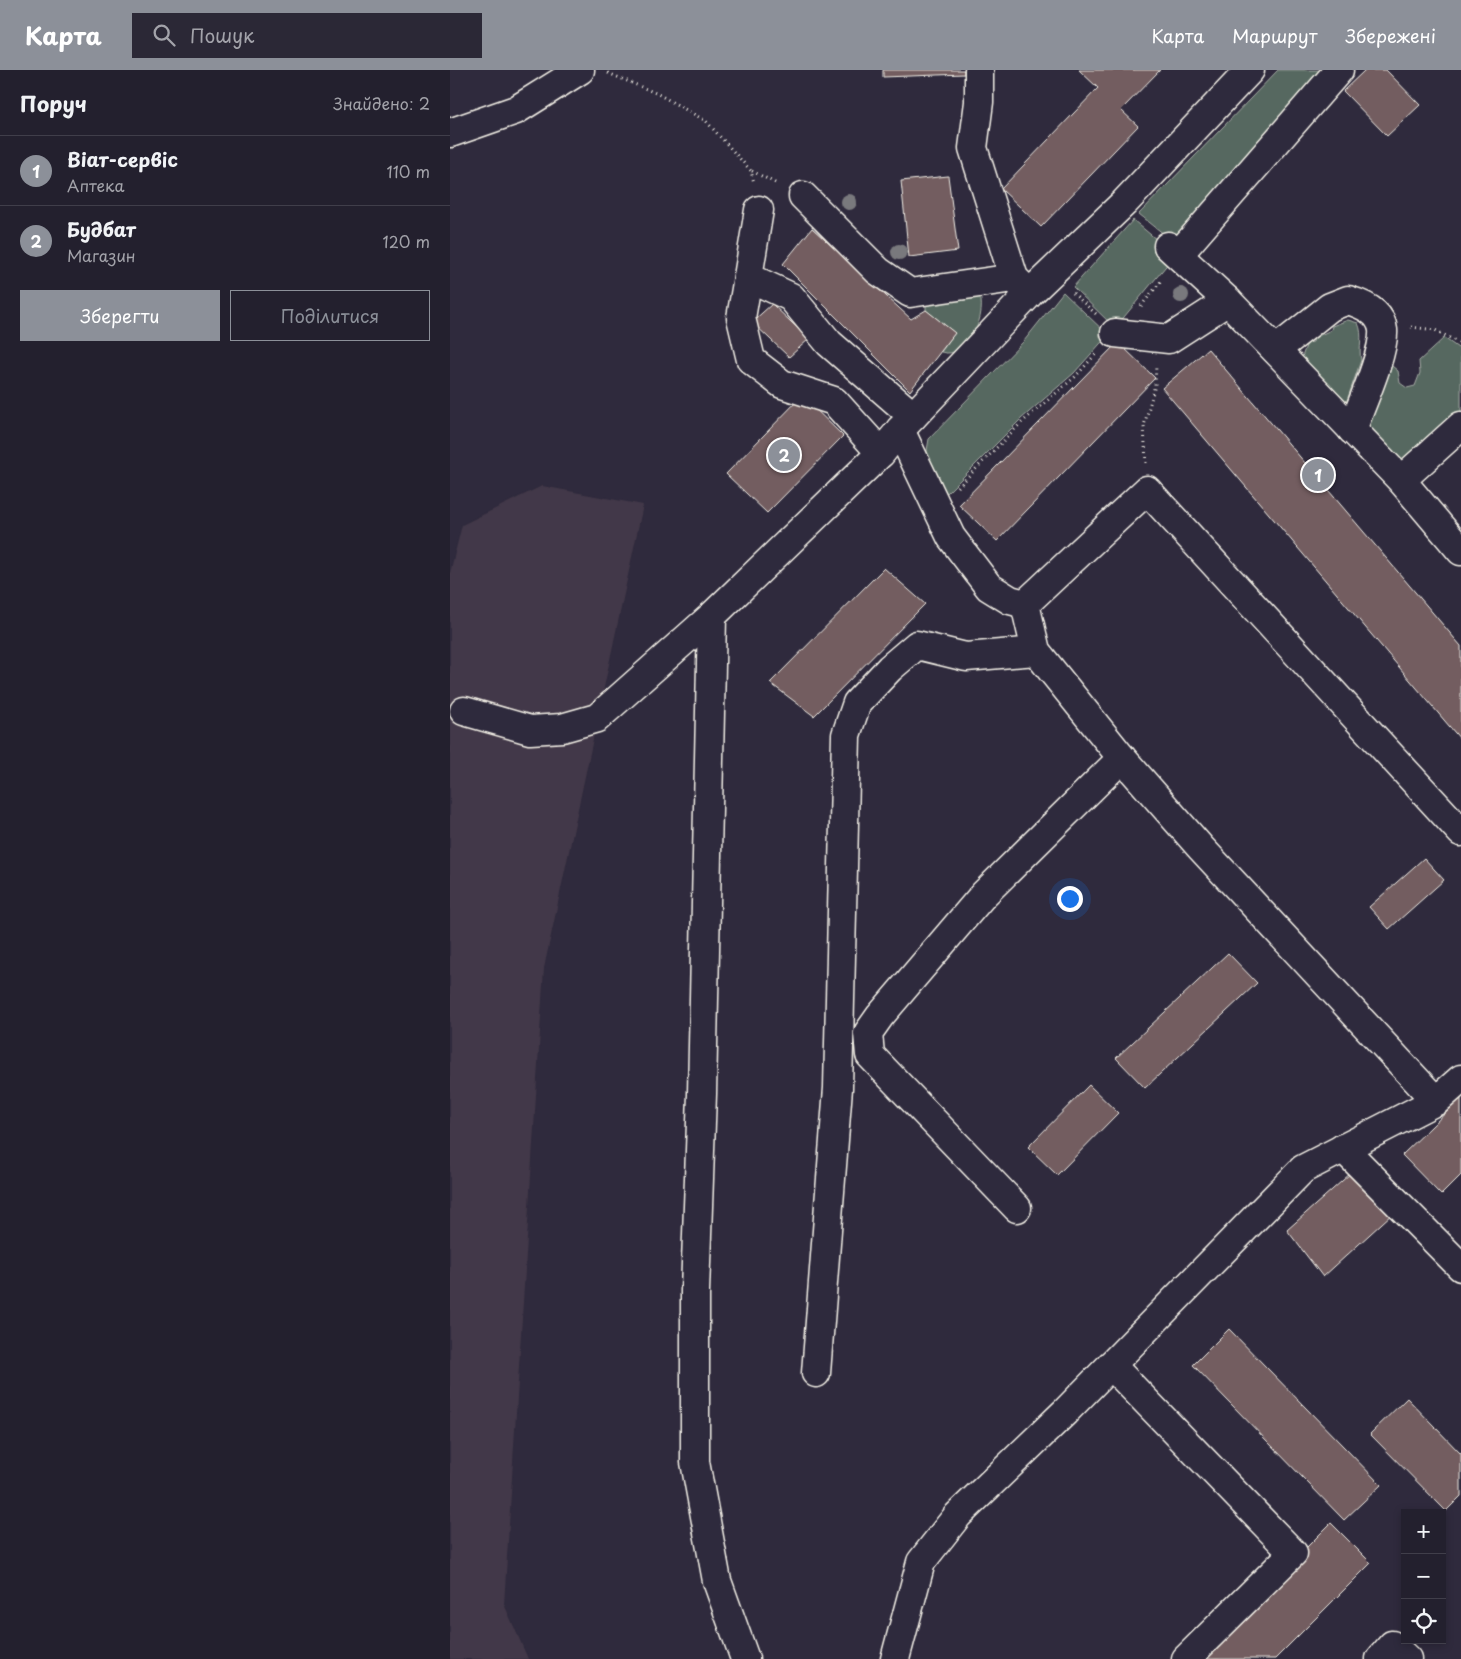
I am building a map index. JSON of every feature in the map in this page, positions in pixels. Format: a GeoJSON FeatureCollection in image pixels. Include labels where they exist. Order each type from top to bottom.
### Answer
{"type":"FeatureCollection","features":[{"type":"Feature","properties":{"kind":"street"},"geometry":{"type":"LineString","coordinates":[[979,70],[979,102],[973,148],[1022,286]]}},
{"type":"Feature","properties":{"kind":"street"},"geometry":{"type":"LineString","coordinates":[[464,711],[530,730],[562,728],[597,718],[712,616],[881,453],[1022,286],[1124,203],[1250,70]]}},
{"type":"Feature","properties":{"kind":"street"},"geometry":{"type":"LineString","coordinates":[[1339,70],[1174,250],[1228,301],[1401,480],[1461,551]]}},
{"type":"Feature","properties":{"kind":"street"},"geometry":{"type":"LineString","coordinates":[[450,133],[516,110],[582,71]]}},
{"type":"Feature","properties":{"kind":"street"},"geometry":{"type":"LineString","coordinates":[[803,196],[835,225],[878,271],[910,293],[1022,286]]}},
{"type":"Feature","properties":{"kind":"street"},"geometry":{"type":"LineString","coordinates":[[759,210],[741,318],[751,360],[782,384],[834,401],[881,453]]}},
{"type":"Feature","properties":{"kind":"street"},"geometry":{"type":"LineString","coordinates":[[748,278],[791,297],[829,343],[906,423],[936,508],[951,537],[989,587],[1010,600],[1024,604]]}},
{"type":"Feature","properties":{"kind":"street"},"geometry":{"type":"LineString","coordinates":[[1276,350],[1330,308],[1348,300],[1364,304],[1378,317],[1383,330],[1380,351],[1352,430]]}},
{"type":"Feature","properties":{"kind":"street"},"geometry":{"type":"LineString","coordinates":[[1115,332],[1170,339],[1228,301]]}},
{"type":"Feature","properties":{"kind":"street"},"geometry":{"type":"LineString","coordinates":[[1401,480],[1461,426]]}},
{"type":"Feature","properties":{"kind":"street"},"geometry":{"type":"LineString","coordinates":[[1024,604],[1148,490],[1461,832]]}},
{"type":"Feature","properties":{"kind":"street"},"geometry":{"type":"LineString","coordinates":[[1024,604],[1036,651],[1122,758],[1201,848],[1436,1102]]}},
{"type":"Feature","properties":{"kind":"street"},"geometry":{"type":"LineString","coordinates":[[712,616],[702,1074],[695,1291],[695,1462],[717,1582],[745,1659]]}},
{"type":"Feature","properties":{"kind":"street"},"geometry":{"type":"LineString","coordinates":[[816,1373],[838,1088],[846,735],[857,704],[890,668],[917,644],[966,657],[1036,651]]}},
{"type":"Feature","properties":{"kind":"street"},"geometry":{"type":"LineString","coordinates":[[1017,1208],[870,1055],[868,1033],[984,894],[1122,758]]}},
{"type":"Feature","properties":{"kind":"street"},"geometry":{"type":"LineString","coordinates":[[895,1659],[921,1562],[958,1515],[1111,1365],[1303,1169],[1436,1102],[1461,1079]]}},
{"type":"Feature","properties":{"kind":"street"},"geometry":{"type":"LineString","coordinates":[[1343,1148],[1456,1254]]}},
{"type":"Feature","properties":{"kind":"street"},"geometry":{"type":"LineString","coordinates":[[1111,1365],[1293,1554],[1186,1659]]}},
{"type":"Feature","properties":{"kind":"street"},"geometry":{"type":"LineString","coordinates":[[1380,1659],[1392,1645],[1407,1659]]}},
{"type":"Feature","properties":{"kind":"path"},"geometry":{"type":"LineString","coordinates":[[582,71],[658,94],[706,121],[751,171],[759,210]]}},
{"type":"Feature","properties":{"kind":"path"},"geometry":{"type":"LineString","coordinates":[[936,508],[1020,424],[1075,377],[1115,332],[1148,301],[1174,250]]}},
{"type":"Feature","properties":{"kind":"path"},"geometry":{"type":"LineString","coordinates":[[1072,292],[1115,332]]}},
{"type":"Feature","properties":{"kind":"path"},"geometry":{"type":"LineString","coordinates":[[1383,330],[1406,326],[1435,330],[1461,344]]}},
{"type":"Feature","properties":{"kind":"path"},"geometry":{"type":"LineString","coordinates":[[1148,490],[1144,426],[1156,378],[1152,338]]}},
{"type":"Feature","properties":{"kind":"shaded area"},"geometry":{"type":"Polygon","coordinates":[[[542,486],[643,505],[544,968],[504,1604],[528,1659],[450,1659],[450,573],[462,525],[542,486]]]}},
{"type":"Feature","properties":{"kind":"green space"},"geometry":{"type":"Polygon","coordinates":[[[1278,70],[1328,70],[1180,247],[1139,214],[1278,70]]]}},
{"type":"Feature","properties":{"kind":"green space"},"geometry":{"type":"Polygon","coordinates":[[[1133,220],[1175,255],[1115,328],[1073,287],[1133,220]]]}},
{"type":"Feature","properties":{"kind":"green space"},"geometry":{"type":"Polygon","coordinates":[[[978,291],[981,300],[981,311],[974,333],[960,349],[951,353],[941,352],[955,333],[926,310],[926,304],[978,291]]]}},
{"type":"Feature","properties":{"kind":"green space"},"geometry":{"type":"Polygon","coordinates":[[[1063,292],[1108,335],[1074,373],[1021,419],[942,498],[926,456],[929,439],[1024,341],[1063,292]]]}},
{"type":"Feature","properties":{"kind":"green space"},"geometry":{"type":"Polygon","coordinates":[[[1348,320],[1358,323],[1360,328],[1361,360],[1345,406],[1298,368],[1307,343],[1313,342],[1314,338],[1331,330],[1332,326],[1348,320]]]}},
{"type":"Feature","properties":{"kind":"green space"},"geometry":{"type":"Polygon","coordinates":[[[1444,338],[1461,350],[1461,418],[1405,469],[1358,429],[1381,365],[1392,366],[1398,371],[1400,383],[1407,388],[1415,386],[1420,373],[1419,361],[1444,338]]]}},
{"type":"Feature","properties":{"kind":"building"},"geometry":{"type":"Polygon","coordinates":[[[883,70],[964,70],[964,74],[883,77],[883,70]]]}},
{"type":"Feature","properties":{"kind":"building"},"geometry":{"type":"Polygon","coordinates":[[[1079,70],[1160,70],[1121,110],[1138,126],[1041,227],[1001,189],[1098,88],[1079,70]]]}},
{"type":"Feature","properties":{"kind":"building"},"geometry":{"type":"Polygon","coordinates":[[[1365,70],[1386,70],[1420,105],[1387,136],[1343,91],[1365,70]]]}},
{"type":"Feature","properties":{"kind":"building"},"geometry":{"type":"Polygon","coordinates":[[[948,176],[958,251],[909,257],[901,181],[948,176]]]}},
{"type":"Feature","properties":{"kind":"building"},"geometry":{"type":"Polygon","coordinates":[[[812,228],[911,319],[926,310],[955,333],[910,391],[783,264],[812,228]]]}},
{"type":"Feature","properties":{"kind":"building"},"geometry":{"type":"Polygon","coordinates":[[[772,304],[809,339],[789,357],[752,322],[772,304]]]}},
{"type":"Feature","properties":{"kind":"building"},"geometry":{"type":"Polygon","coordinates":[[[1118,342],[1155,378],[997,541],[959,505],[1118,342]]]}},
{"type":"Feature","properties":{"kind":"building"},"geometry":{"type":"Polygon","coordinates":[[[1208,349],[1461,646],[1461,740],[1162,388],[1208,349]]]}},
{"type":"Feature","properties":{"kind":"building"},"geometry":{"type":"Polygon","coordinates":[[[802,396],[843,436],[767,513],[726,474],[802,396]]]}},
{"type":"Feature","properties":{"kind":"building"},"geometry":{"type":"Polygon","coordinates":[[[884,568],[925,604],[814,716],[770,683],[884,568]]]}},
{"type":"Feature","properties":{"kind":"building"},"geometry":{"type":"Polygon","coordinates":[[[1424,858],[1444,880],[1389,929],[1369,907],[1424,858]]]}},
{"type":"Feature","properties":{"kind":"building"},"geometry":{"type":"Polygon","coordinates":[[[1228,953],[1257,983],[1145,1088],[1116,1058],[1228,953]]]}},
{"type":"Feature","properties":{"kind":"building"},"geometry":{"type":"Polygon","coordinates":[[[1089,1085],[1118,1113],[1057,1175],[1028,1147],[1089,1085]]]}},
{"type":"Feature","properties":{"kind":"building"},"geometry":{"type":"Polygon","coordinates":[[[1461,1098],[1461,1175],[1441,1195],[1402,1155],[1461,1098]]]}},
{"type":"Feature","properties":{"kind":"building"},"geometry":{"type":"Polygon","coordinates":[[[1351,1173],[1393,1213],[1323,1277],[1287,1230],[1351,1173]]]}},
{"type":"Feature","properties":{"kind":"building"},"geometry":{"type":"Polygon","coordinates":[[[1229,1329],[1381,1485],[1344,1520],[1193,1365],[1229,1329]]]}},
{"type":"Feature","properties":{"kind":"building"},"geometry":{"type":"Polygon","coordinates":[[[1407,1398],[1461,1454],[1461,1496],[1446,1511],[1370,1434],[1407,1398]]]}},
{"type":"Feature","properties":{"kind":"building"},"geometry":{"type":"Polygon","coordinates":[[[1331,1523],[1371,1563],[1275,1659],[1195,1659],[1331,1523]]]}},
{"type":"Feature","properties":{"kind":"place","name":"Будбат"},"geometry":{"type":"Point","coordinates":[784,455]}},
{"type":"Feature","properties":{"kind":"place","name":"Віат-сервіс"},"geometry":{"type":"Point","coordinates":[1318,475]}}]}
